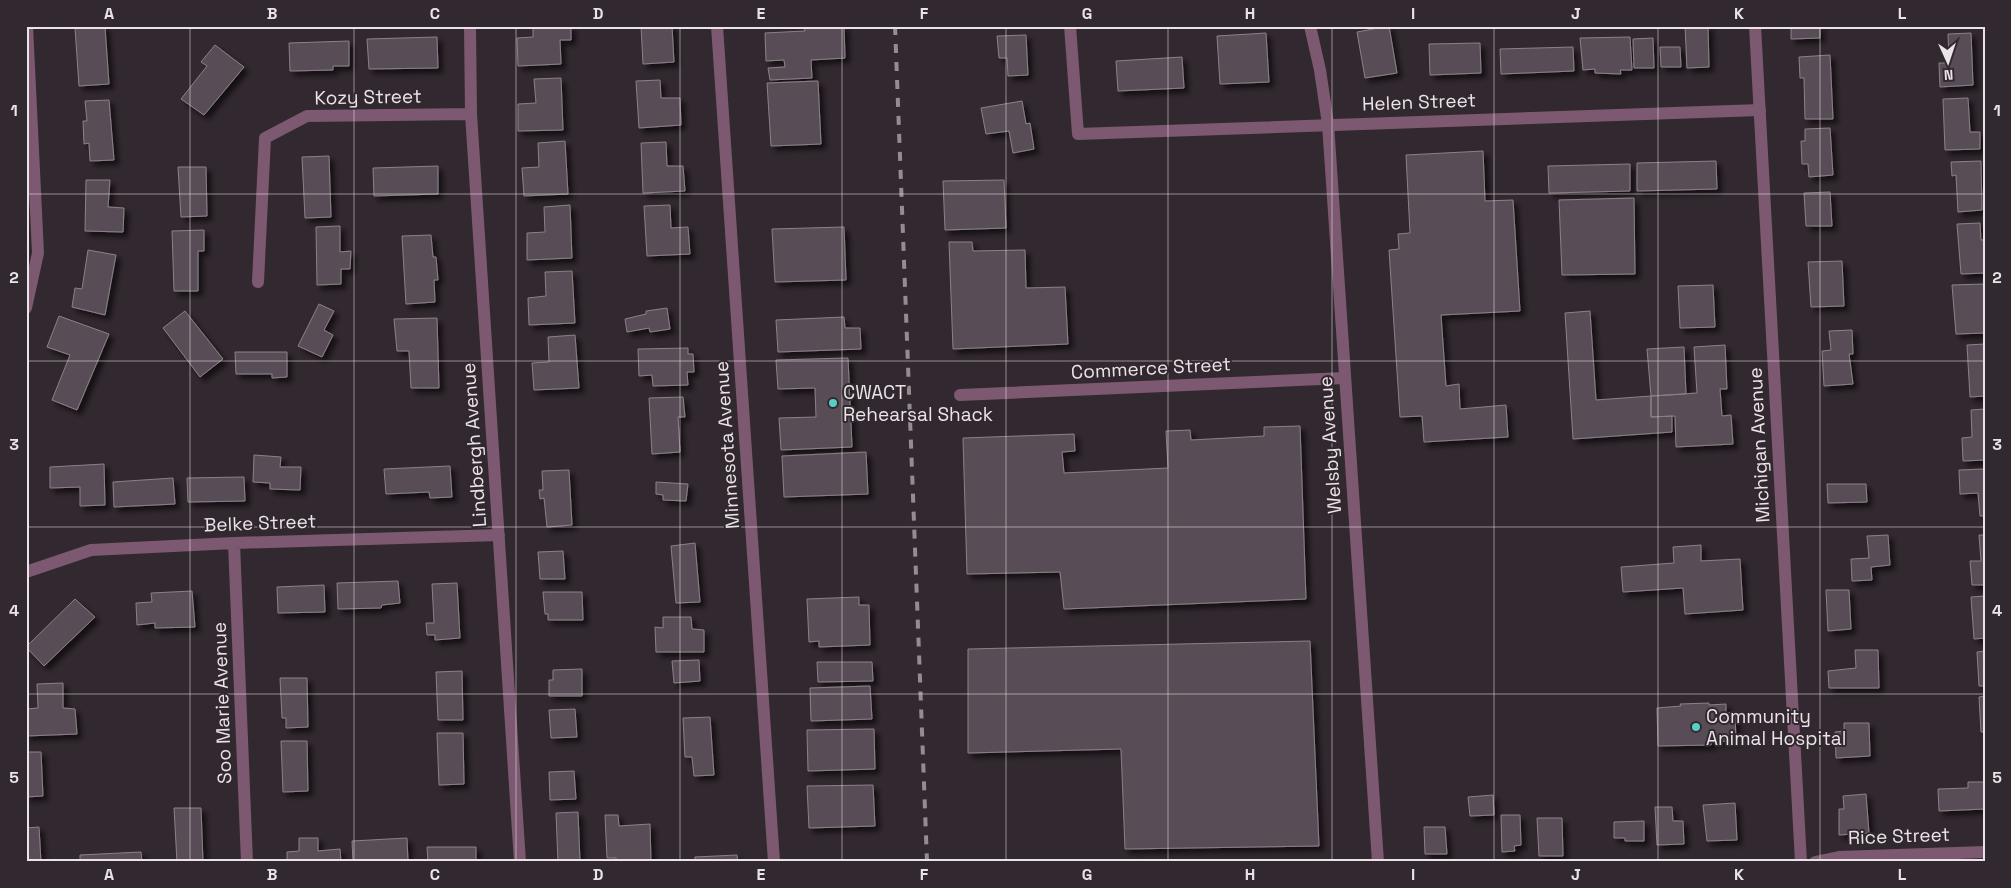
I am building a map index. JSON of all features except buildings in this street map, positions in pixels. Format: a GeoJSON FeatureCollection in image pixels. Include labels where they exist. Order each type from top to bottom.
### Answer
{"type":"FeatureCollection","features":[{"type":"Feature","properties":{"kind":"street"},"geometry":{"type":"LineString","coordinates":[[26,308],[38,253],[27,26]]}},
{"type":"Feature","properties":{"kind":"street","name":"Lindbergh Avenue"},"geometry":{"type":"LineString","coordinates":[[470,26],[471,114],[520,862]]}},
{"type":"Feature","properties":{"kind":"street","name":"Minnesota Avenue"},"geometry":{"type":"LineString","coordinates":[[716,26],[774,862]]}},
{"type":"Feature","properties":{"kind":"street","name":"Helen Street"},"geometry":{"type":"LineString","coordinates":[[1070,26],[1078,134],[1760,110]]}},
{"type":"Feature","properties":{"kind":"street","name":"Welsby Avenue"},"geometry":{"type":"LineString","coordinates":[[1310,26],[1320,70],[1328,124],[1378,862]]}},
{"type":"Feature","properties":{"kind":"street","name":"Michigan Avenue"},"geometry":{"type":"LineString","coordinates":[[1755,26],[1800,862]]}},
{"type":"Feature","properties":{"kind":"street","name":"Kozy Street"},"geometry":{"type":"LineString","coordinates":[[258,282],[265,138],[307,116],[471,114]]}},
{"type":"Feature","properties":{"kind":"street","name":"Commerce Street"},"geometry":{"type":"LineString","coordinates":[[960,395],[1344,378]]}},
{"type":"Feature","properties":{"kind":"street","name":"Belke Street"},"geometry":{"type":"LineString","coordinates":[[26,572],[91,550],[234,542],[498,535]]}},
{"type":"Feature","properties":{"kind":"street","name":"Soo Marie Avenue"},"geometry":{"type":"LineString","coordinates":[[234,542],[247,862]]}},
{"type":"Feature","properties":{"kind":"street","name":"Rice Street"},"geometry":{"type":"LineString","coordinates":[[1815,862],[1839,857],[1985,852]]}},
{"type":"Feature","properties":{"kind":"railway"},"geometry":{"type":"LineString","coordinates":[[895,26],[927,862]]}},
{"type":"Feature","properties":{"kind":"place","name":"CWACT Rehearsal Shack"},"geometry":{"type":"Point","coordinates":[833,403]}},
{"type":"Feature","properties":{"kind":"place","name":"Community Animal Hospital"},"geometry":{"type":"Point","coordinates":[1696,727]}}]}
